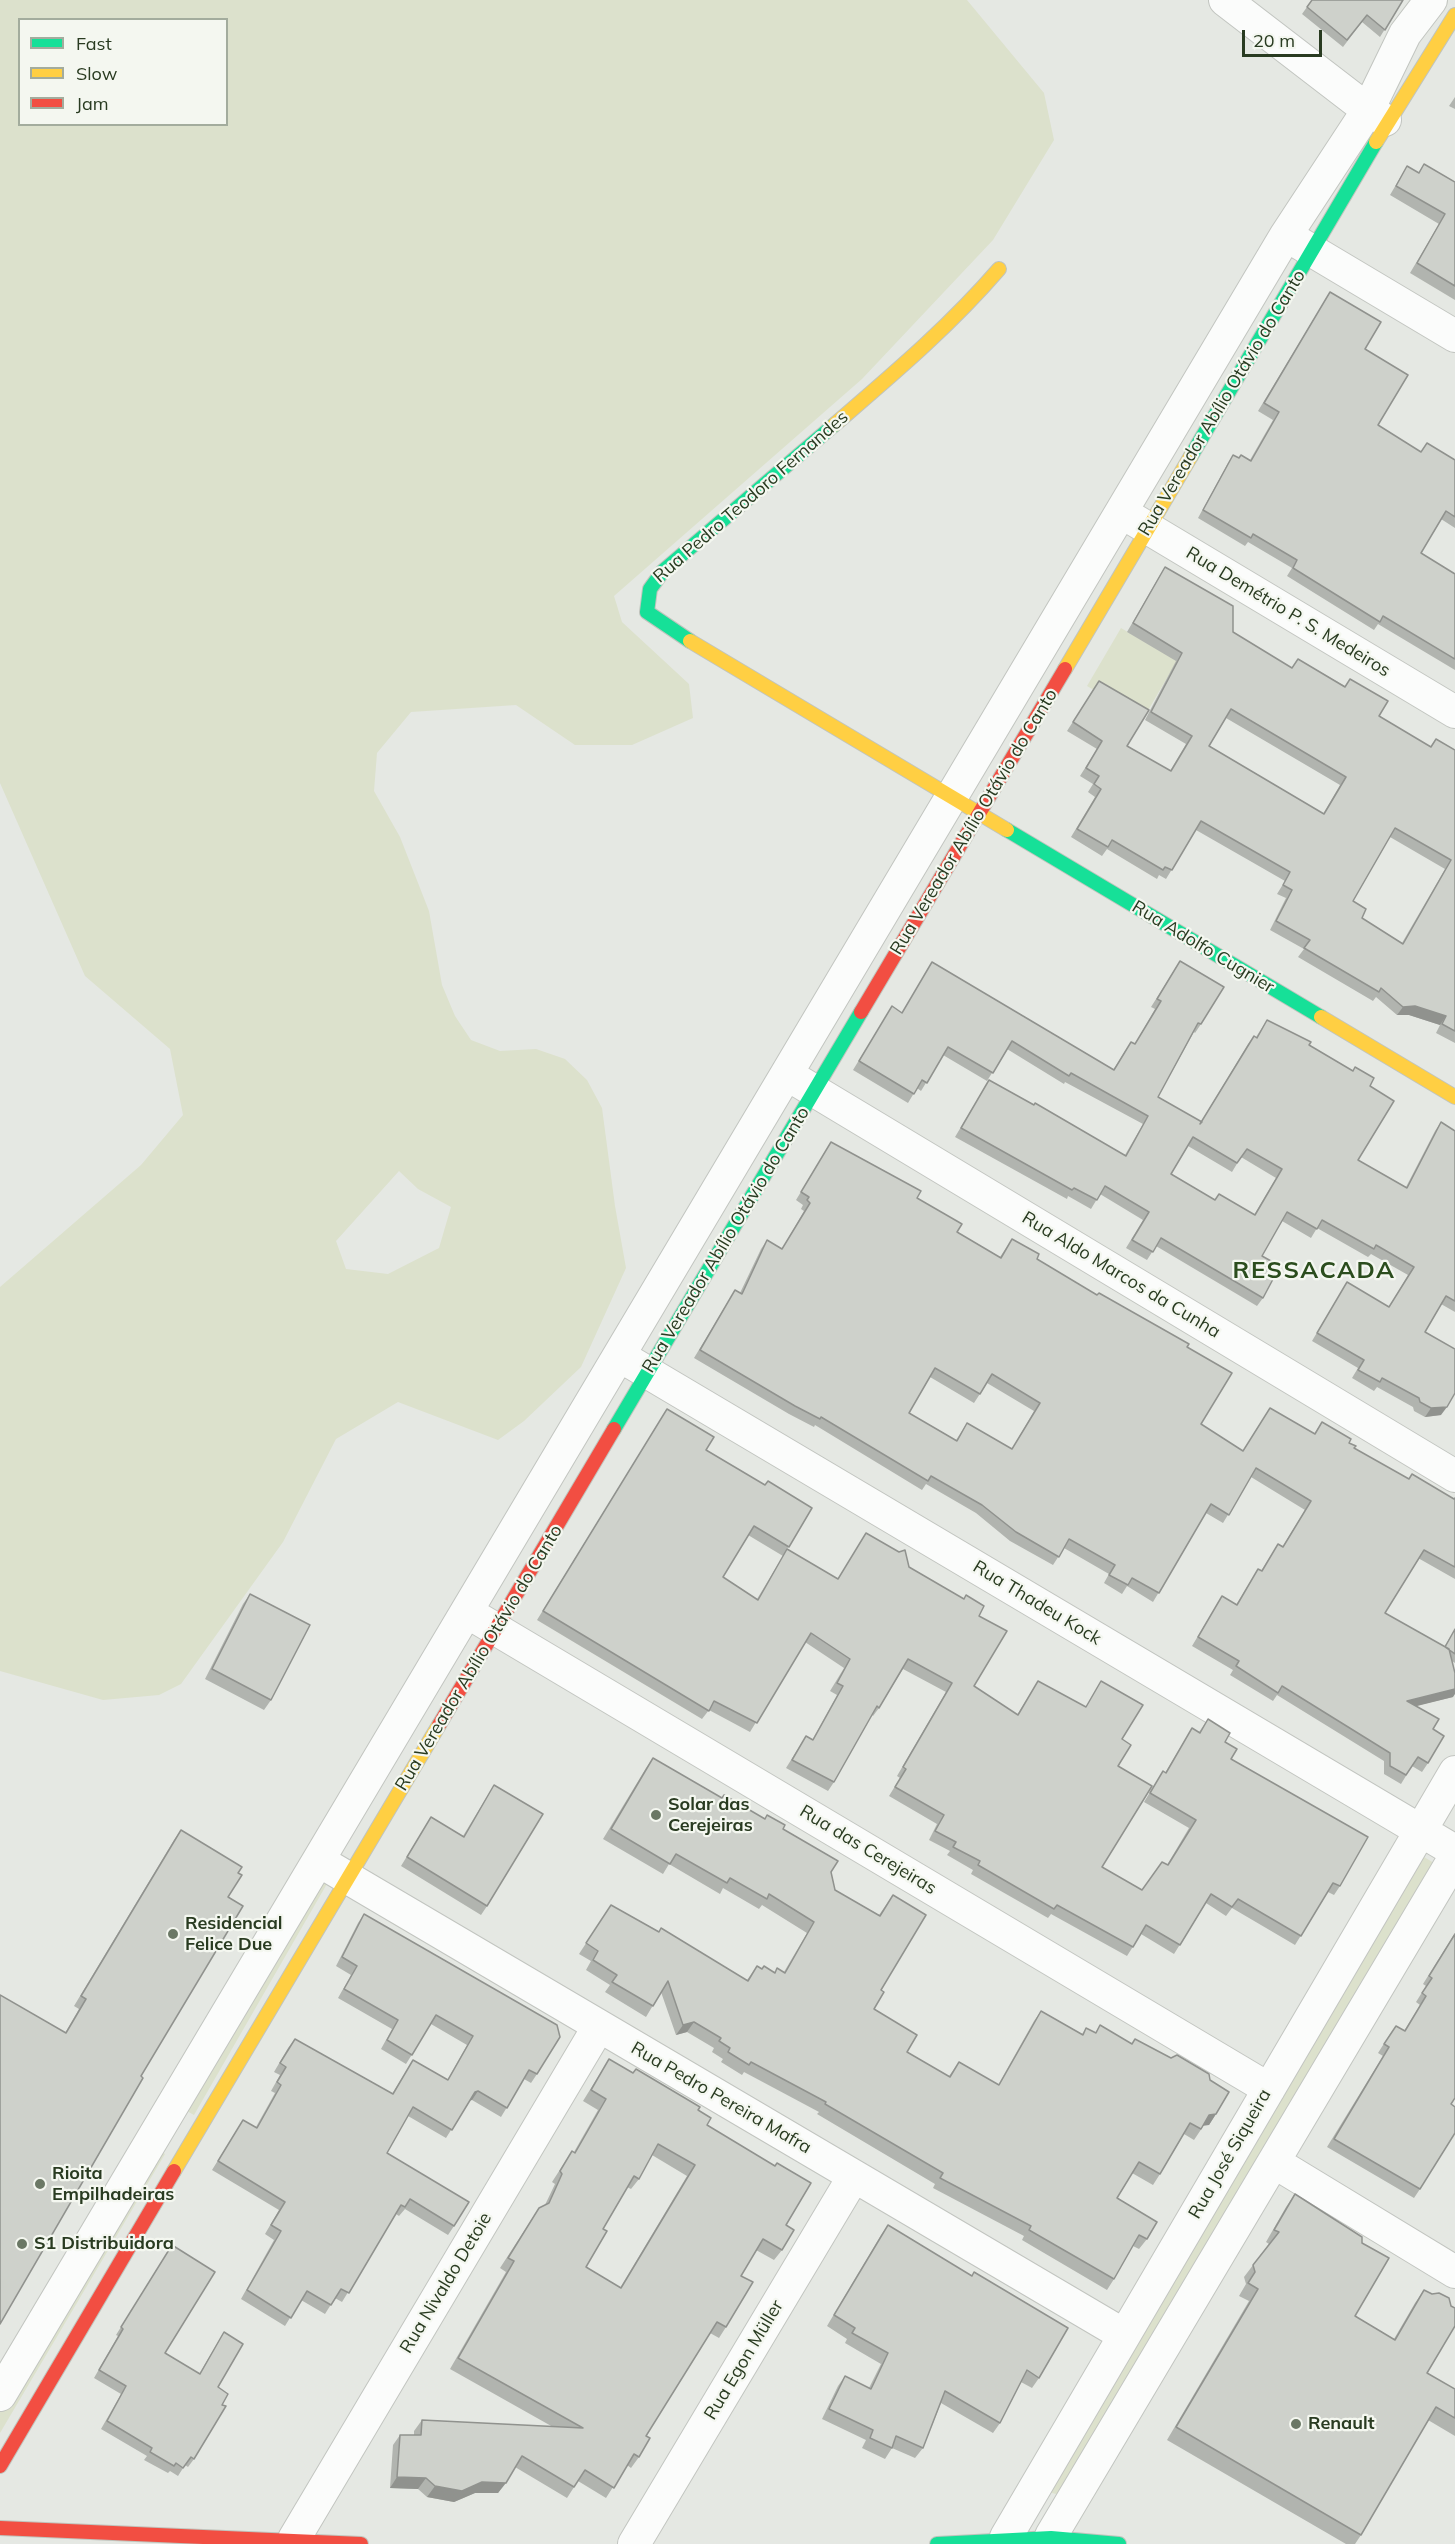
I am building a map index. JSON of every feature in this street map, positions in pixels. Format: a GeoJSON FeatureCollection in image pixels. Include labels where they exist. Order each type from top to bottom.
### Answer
{"type":"FeatureCollection","features":[{"type":"Feature","properties":{"kind":"street"},"geometry":{"type":"LineString","coordinates":[[1225,0],[1378,116]]}},
{"type":"Feature","properties":{"kind":"street","name":"Rua Vereador Abílio Otávio do Canto"},"geometry":{"type":"LineString","coordinates":[[0,2466],[1312,251],[1378,116],[1405,34],[1431,0]]}},
{"type":"Feature","properties":{"kind":"street","name":"Rua Vereador Abílio Otávio do Canto"},"geometry":{"type":"LineString","coordinates":[[0,2395],[1286,235],[1455,15]]}},
{"type":"Feature","properties":{"kind":"street"},"geometry":{"type":"LineString","coordinates":[[1286,235],[1455,336]]}},
{"type":"Feature","properties":{"kind":"street","name":"Rua Pedro Teodoro Fernandes"},"geometry":{"type":"LineString","coordinates":[[951,798],[663,625],[647,612],[646,594],[651,583],[663,571],[933,340],[964,310],[999,269]]}},
{"type":"Feature","properties":{"kind":"street","name":"Rua Demétrio P. S. Medeiros"},"geometry":{"type":"LineString","coordinates":[[1121,512],[1455,712]]}},
{"type":"Feature","properties":{"kind":"street","name":"Rua Adolfo Cugnier"},"geometry":{"type":"LineString","coordinates":[[951,798],[1455,1097]]}},
{"type":"Feature","properties":{"kind":"street","name":"Rua Aldo Marcos da Cunha"},"geometry":{"type":"LineString","coordinates":[[786,1074],[1455,1476]]}},
{"type":"Feature","properties":{"kind":"street","name":"Rua Thadeu Kock"},"geometry":{"type":"LineString","coordinates":[[619,1355],[1455,1851]]}},
{"type":"Feature","properties":{"kind":"street","name":"Rua das Cerejeiras"},"geometry":{"type":"LineString","coordinates":[[466,1612],[1269,2089]]}},
{"type":"Feature","properties":{"kind":"street","name":"Rua José Siqueira"},"geometry":{"type":"LineString","coordinates":[[1006,2537],[1455,1772]]}},
{"type":"Feature","properties":{"kind":"street"},"geometry":{"type":"LineString","coordinates":[[1051,2536],[1455,1857]]}},
{"type":"Feature","properties":{"kind":"street","name":"Rua Pedro Pereira Mafra"},"geometry":{"type":"LineString","coordinates":[[318,1861],[1124,2335]]}},
{"type":"Feature","properties":{"kind":"street","name":"Rua Nivaldo Detoie"},"geometry":{"type":"LineString","coordinates":[[294,2539],[599,2026]]}},
{"type":"Feature","properties":{"kind":"street"},"geometry":{"type":"LineString","coordinates":[[162,2124],[193,2140]]}},
{"type":"Feature","properties":{"kind":"street"},"geometry":{"type":"LineString","coordinates":[[1274,2162],[1455,2272]]}},
{"type":"Feature","properties":{"kind":"street","name":"Rua Egon Müller"},"geometry":{"type":"LineString","coordinates":[[634,2544],[854,2176]]}},
{"type":"Feature","properties":{"kind":"street"},"geometry":{"type":"LineString","coordinates":[[27,2351],[58,2368]]}},
{"type":"Feature","properties":{"kind":"street"},"geometry":{"type":"LineString","coordinates":[[0,2528],[294,2539],[361,2544]]}},
{"type":"Feature","properties":{"kind":"street"},"geometry":{"type":"LineString","coordinates":[[937,2544],[1006,2537],[1051,2536],[1119,2544]]}},
{"type":"Feature","properties":{"kind":"green space"},"geometry":{"type":"Polygon","coordinates":[[[0,0],[967,0],[1044,93],[1054,140],[993,240],[862,379],[614,596],[622,622],[689,684],[693,718],[632,745],[575,745],[516,705],[411,712],[377,753],[374,791],[400,837],[429,911],[442,985],[455,1016],[471,1040],[500,1051],[536,1049],[565,1059],[587,1080],[602,1108],[626,1268],[581,1367],[524,1421],[498,1440],[398,1402],[336,1439],[283,1542],[181,1684],[159,1695],[103,1700],[0,1671],[0,1287],[141,1165],[183,1115],[170,1049],[85,976],[0,783],[0,0]],[[399,1171],[336,1241],[346,1269],[388,1274],[439,1248],[451,1207],[418,1189],[399,1171]]]}},
{"type":"Feature","properties":{"kind":"green space"},"geometry":{"type":"Polygon","coordinates":[[[1121,628],[1177,661],[1143,719],[1087,686],[1121,628]]]}},
{"type":"Feature","properties":{"kind":"green space"},"geometry":{"type":"Polygon","coordinates":[[[1419,1854],[1439,1866],[1064,2496],[1044,2491],[1419,1854]]]}},
{"type":"Feature","properties":{"kind":"green space"},"geometry":{"type":"Polygon","coordinates":[[[319,1879],[328,1882],[194,2115],[185,2110],[319,1879]]]}},
{"type":"Feature","properties":{"kind":"green space"},"geometry":{"type":"Polygon","coordinates":[[[155,2148],[165,2154],[0,2433],[0,2411],[155,2148]]]}},
{"type":"Feature","properties":{"kind":"building"},"geometry":{"type":"Polygon","coordinates":[[[1312,0],[1403,0],[1385,30],[1367,15],[1347,40],[1307,7],[1312,0]]]}},
{"type":"Feature","properties":{"kind":"building"},"geometry":{"type":"Polygon","coordinates":[[[1424,164],[1455,182],[1455,286],[1417,263],[1445,214],[1396,186],[1407,166],[1419,173],[1424,164]]]}},
{"type":"Feature","properties":{"kind":"building"},"geometry":{"type":"Polygon","coordinates":[[[1330,292],[1381,322],[1365,349],[1408,375],[1378,425],[1421,452],[1427,443],[1455,460],[1455,517],[1446,511],[1421,553],[1455,574],[1455,659],[1383,616],[1380,622],[1293,568],[1297,560],[1253,534],[1251,538],[1203,510],[1233,455],[1239,458],[1241,455],[1251,461],[1279,412],[1264,403],[1330,292]]]}},
{"type":"Feature","properties":{"kind":"building"},"geometry":{"type":"Polygon","coordinates":[[[1165,567],[1233,606],[1233,632],[1292,668],[1298,659],[1345,687],[1350,679],[1388,701],[1379,716],[1431,747],[1436,739],[1455,750],[1455,1031],[1442,1024],[1446,1016],[1415,1006],[1403,1007],[1381,988],[1379,992],[1304,948],[1310,940],[1276,921],[1292,890],[1283,885],[1290,872],[1201,821],[1172,870],[1165,867],[1163,870],[1112,840],[1108,847],[1077,829],[1101,789],[1094,784],[1099,776],[1086,768],[1102,741],[1073,722],[1099,681],[1149,710],[1127,746],[1171,771],[1192,736],[1151,712],[1182,653],[1133,623],[1165,567]],[[1231,709],[1209,746],[1324,814],[1346,777],[1231,709]],[[1395,828],[1353,901],[1366,909],[1362,918],[1403,944],[1451,860],[1395,828]]]}},
{"type":"Feature","properties":{"kind":"building"},"geometry":{"type":"Polygon","coordinates":[[[1180,961],[1224,987],[1201,1024],[1198,1023],[1158,1097],[1201,1122],[1254,1036],[1257,1038],[1267,1020],[1311,1042],[1309,1045],[1353,1071],[1355,1067],[1374,1078],[1370,1086],[1394,1101],[1358,1160],[1407,1188],[1441,1122],[1455,1131],[1455,1301],[1446,1296],[1425,1332],[1455,1349],[1455,1393],[1447,1407],[1431,1408],[1420,1402],[1419,1398],[1382,1378],[1380,1382],[1358,1370],[1364,1360],[1317,1333],[1347,1282],[1389,1307],[1414,1267],[1376,1245],[1374,1249],[1322,1220],[1317,1229],[1287,1212],[1262,1256],[1280,1266],[1263,1298],[1161,1238],[1153,1252],[1132,1240],[1149,1212],[1105,1186],[1097,1200],[1074,1188],[1072,1190],[961,1128],[989,1080],[1034,1105],[1035,1103],[1126,1156],[1148,1116],[1071,1073],[1069,1076],[1012,1041],[993,1073],[948,1047],[927,1083],[922,1080],[914,1094],[859,1061],[892,1006],[902,1013],[932,962],[1114,1070],[1131,1042],[1135,1044],[1161,1001],[1157,999],[1180,961]],[[1193,1137],[1171,1174],[1215,1200],[1219,1194],[1255,1215],[1282,1169],[1247,1149],[1237,1163],[1193,1137]]]}},
{"type":"Feature","properties":{"kind":"building"},"geometry":{"type":"Polygon","coordinates":[[[831,1142],[921,1191],[917,1198],[962,1224],[957,1232],[1001,1258],[1012,1239],[1039,1254],[1037,1259],[1097,1295],[1099,1293],[1189,1344],[1187,1347],[1232,1373],[1201,1424],[1243,1451],[1270,1408],[1315,1434],[1322,1422],[1351,1439],[1349,1443],[1356,1446],[1354,1448],[1409,1479],[1412,1474],[1455,1498],[1455,1567],[1424,1550],[1385,1613],[1449,1649],[1455,1673],[1455,1689],[1407,1701],[1439,1719],[1433,1729],[1444,1736],[1428,1763],[1418,1757],[1406,1775],[1390,1766],[1390,1753],[1282,1686],[1278,1693],[1236,1666],[1239,1661],[1198,1637],[1222,1596],[1237,1605],[1258,1569],[1262,1571],[1278,1544],[1283,1547],[1311,1501],[1256,1468],[1229,1515],[1211,1504],[1159,1593],[1132,1578],[1128,1585],[1109,1575],[1115,1565],[1069,1539],[1059,1557],[1016,1532],[982,1505],[931,1476],[928,1481],[821,1417],[820,1419],[795,1406],[700,1350],[735,1290],[742,1294],[767,1240],[782,1249],[810,1203],[807,1200],[809,1197],[801,1192],[831,1142]],[[935,1368],[909,1413],[957,1441],[967,1423],[1012,1449],[1040,1403],[992,1374],[980,1394],[935,1368]]]}},
{"type":"Feature","properties":{"kind":"building"},"geometry":{"type":"Polygon","coordinates":[[[667,1409],[714,1437],[706,1450],[765,1485],[768,1481],[812,1508],[789,1547],[754,1526],[723,1577],[758,1600],[787,1549],[838,1579],[866,1533],[899,1552],[905,1550],[909,1567],[964,1599],[966,1595],[984,1606],[979,1616],[1007,1631],[974,1686],[1018,1715],[1038,1681],[1086,1707],[1101,1681],[1143,1705],[1122,1739],[1131,1745],[1118,1766],[1152,1786],[1102,1867],[1142,1890],[1162,1862],[1168,1865],[1196,1820],[1150,1793],[1163,1771],[1166,1773],[1192,1728],[1200,1733],[1208,1719],[1230,1733],[1225,1742],[1237,1749],[1231,1759],[1368,1837],[1340,1886],[1333,1883],[1301,1936],[1238,1899],[1232,1907],[1211,1894],[1180,1945],[1146,1925],[1133,1947],[1057,1905],[1054,1909],[978,1865],[980,1861],[953,1847],[956,1842],[935,1831],[944,1815],[895,1787],[906,1769],[903,1767],[952,1683],[908,1659],[879,1708],[877,1706],[834,1782],[792,1760],[806,1736],[813,1740],[843,1686],[837,1683],[850,1659],[811,1633],[757,1723],[714,1701],[709,1711],[543,1611],[667,1409]]]}},
{"type":"Feature","properties":{"kind":"building"},"geometry":{"type":"Polygon","coordinates":[[[250,1594],[310,1625],[271,1700],[212,1669],[250,1594]]]}},
{"type":"Feature","properties":{"kind":"building"},"geometry":{"type":"Polygon","coordinates":[[[1455,1629],[1455,1654],[1445,1647],[1455,1629]]]}},
{"type":"Feature","properties":{"kind":"building"},"geometry":{"type":"Polygon","coordinates":[[[653,1758],[722,1798],[724,1795],[765,1819],[767,1815],[785,1825],[783,1829],[838,1861],[831,1872],[835,1890],[880,1916],[893,1895],[926,1915],[881,1990],[884,1992],[874,2009],[917,2035],[907,2052],[950,2077],[959,2062],[999,2085],[1041,2011],[1083,2035],[1086,2028],[1096,2033],[1100,2025],[1132,2044],[1135,2039],[1171,2058],[1177,2055],[1209,2074],[1210,2080],[1229,2092],[1216,2114],[1209,2115],[1201,2129],[1190,2123],[1160,2174],[1139,2162],[1117,2198],[1157,2222],[1147,2239],[1139,2235],[1114,2279],[1029,2230],[1031,2226],[940,2178],[943,2173],[825,2104],[826,2102],[751,2062],[749,2065],[728,2052],[730,2048],[719,2041],[721,2038],[694,2022],[683,2025],[668,1981],[653,2006],[612,1982],[617,1975],[593,1960],[598,1951],[586,1943],[611,1905],[659,1932],[661,1928],[748,1981],[757,1966],[762,1969],[764,1966],[775,1973],[777,1968],[785,1973],[814,1922],[769,1894],[767,1899],[730,1878],[727,1883],[676,1854],[670,1864],[611,1829],[653,1758]]]}},
{"type":"Feature","properties":{"kind":"building"},"geometry":{"type":"Polygon","coordinates":[[[494,1785],[543,1814],[487,1906],[407,1857],[431,1817],[464,1837],[494,1785]]]}},
{"type":"Feature","properties":{"kind":"building"},"geometry":{"type":"Polygon","coordinates":[[[181,1830],[242,1867],[238,1873],[242,1875],[228,1897],[243,1906],[141,2076],[143,2078],[0,2324],[0,1995],[66,2033],[86,1999],[81,1996],[181,1830]]]}},
{"type":"Feature","properties":{"kind":"building"},"geometry":{"type":"Polygon","coordinates":[[[364,1914],[557,2025],[560,2037],[537,2074],[529,2070],[507,2108],[478,2091],[475,2092],[452,2130],[413,2107],[387,2153],[469,2202],[454,2226],[410,2199],[405,2207],[401,2205],[349,2293],[341,2289],[331,2305],[307,2291],[291,2318],[247,2290],[281,2231],[271,2225],[285,2202],[218,2161],[243,2120],[257,2128],[281,2085],[277,2082],[286,2067],[280,2063],[295,2039],[393,2094],[413,2060],[448,2080],[473,2036],[436,2015],[412,2055],[387,2040],[398,2020],[344,1989],[357,1966],[342,1957],[364,1914]]]}},
{"type":"Feature","properties":{"kind":"building"},"geometry":{"type":"Polygon","coordinates":[[[1455,1934],[1455,2098],[1451,2104],[1455,2107],[1455,2133],[1420,2189],[1334,2139],[1389,2047],[1384,2044],[1396,2026],[1405,2031],[1426,1996],[1422,1993],[1432,1978],[1429,1976],[1455,1934]]]}},
{"type":"Feature","properties":{"kind":"building"},"geometry":{"type":"Polygon","coordinates":[[[609,2059],[633,2073],[636,2069],[700,2107],[698,2110],[711,2118],[707,2125],[775,2166],[777,2163],[811,2183],[786,2225],[794,2230],[782,2250],[763,2239],[741,2276],[753,2282],[726,2327],[717,2322],[646,2436],[650,2438],[639,2457],[634,2454],[614,2488],[585,2470],[574,2487],[522,2456],[506,2483],[482,2482],[462,2491],[435,2486],[426,2478],[397,2477],[400,2435],[421,2435],[422,2420],[583,2428],[458,2358],[514,2261],[508,2258],[539,2208],[549,2203],[562,2174],[560,2171],[572,2151],[575,2153],[606,2099],[591,2090],[609,2059]],[[658,2144],[639,2179],[634,2176],[603,2229],[607,2231],[586,2267],[621,2288],[695,2165],[658,2144]]]}},
{"type":"Feature","properties":{"kind":"building"},"geometry":{"type":"Polygon","coordinates":[[[1295,2194],[1362,2237],[1362,2243],[1389,2258],[1355,2316],[1395,2340],[1424,2290],[1449,2298],[1451,2306],[1455,2308],[1455,2326],[1427,2373],[1455,2389],[1455,2418],[1436,2407],[1361,2535],[1176,2427],[1258,2289],[1248,2283],[1255,2272],[1253,2265],[1279,2232],[1274,2230],[1295,2194]]]}},
{"type":"Feature","properties":{"kind":"building"},"geometry":{"type":"Polygon","coordinates":[[[888,2225],[972,2276],[974,2272],[1068,2328],[1039,2378],[1027,2370],[1000,2423],[945,2391],[923,2448],[896,2436],[892,2448],[870,2438],[873,2430],[829,2409],[845,2376],[871,2389],[888,2353],[852,2333],[855,2328],[834,2315],[888,2225]]]}},
{"type":"Feature","properties":{"kind":"building"},"geometry":{"type":"Polygon","coordinates":[[[172,2245],[215,2272],[165,2353],[200,2374],[224,2332],[243,2344],[218,2387],[228,2394],[222,2405],[226,2406],[194,2459],[191,2457],[183,2468],[176,2463],[174,2466],[150,2452],[152,2448],[107,2421],[126,2386],[99,2370],[123,2329],[121,2327],[172,2245]]]}},
{"type":"Feature","properties":{"kind":"traffic: fast"},"geometry":{"type":"LineString","coordinates":[[1191,456],[1376,142]]}},
{"type":"Feature","properties":{"kind":"traffic: fast"},"geometry":{"type":"LineString","coordinates":[[690,641],[647,612],[650,589],[663,571],[834,425]]}},
{"type":"Feature","properties":{"kind":"traffic: fast"},"geometry":{"type":"LineString","coordinates":[[1007,830],[1321,1017]]}},
{"type":"Feature","properties":{"kind":"traffic: fast"},"geometry":{"type":"LineString","coordinates":[[614,1429],[861,1012]]}},
{"type":"Feature","properties":{"kind":"traffic: fast"},"geometry":{"type":"LineString","coordinates":[[937,2544],[1051,2538],[1119,2544]]}},
{"type":"Feature","properties":{"kind":"traffic: slow"},"geometry":{"type":"LineString","coordinates":[[1376,142],[1455,15]]}},
{"type":"Feature","properties":{"kind":"traffic: slow"},"geometry":{"type":"LineString","coordinates":[[834,425],[940,331],[999,269]]}},
{"type":"Feature","properties":{"kind":"traffic: slow"},"geometry":{"type":"LineString","coordinates":[[1065,669],[1191,456]]}},
{"type":"Feature","properties":{"kind":"traffic: slow"},"geometry":{"type":"LineString","coordinates":[[690,641],[1007,830]]}},
{"type":"Feature","properties":{"kind":"traffic: slow"},"geometry":{"type":"LineString","coordinates":[[1321,1017],[1455,1097]]}},
{"type":"Feature","properties":{"kind":"traffic: slow"},"geometry":{"type":"LineString","coordinates":[[174,2171],[439,1725]]}},
{"type":"Feature","properties":{"kind":"traffic: jam"},"geometry":{"type":"LineString","coordinates":[[861,1012],[1065,669]]}},
{"type":"Feature","properties":{"kind":"traffic: jam"},"geometry":{"type":"LineString","coordinates":[[439,1725],[614,1429]]}},
{"type":"Feature","properties":{"kind":"traffic: jam"},"geometry":{"type":"LineString","coordinates":[[0,2466],[174,2171]]}},
{"type":"Feature","properties":{"kind":"traffic: jam"},"geometry":{"type":"LineString","coordinates":[[0,2528],[361,2544]]}},
{"type":"Feature","properties":{"kind":"place","name":"Solar das Cerejeiras"},"geometry":{"type":"Point","coordinates":[656,1815]}},
{"type":"Feature","properties":{"kind":"place","name":"Residencial Felice Due"},"geometry":{"type":"Point","coordinates":[173,1934]}},
{"type":"Feature","properties":{"kind":"place","name":"Rioita Empilhadeiras"},"geometry":{"type":"Point","coordinates":[40,2184]}},
{"type":"Feature","properties":{"kind":"place","name":"S1 Distribuidora"},"geometry":{"type":"Point","coordinates":[22,2244]}},
{"type":"Feature","properties":{"kind":"place","name":"Renault"},"geometry":{"type":"Point","coordinates":[1296,2424]}},
{"type":"Feature","properties":{"kind":"district","name":"RESSACADA"},"geometry":{"type":"Point","coordinates":[1314,1271]}}]}
